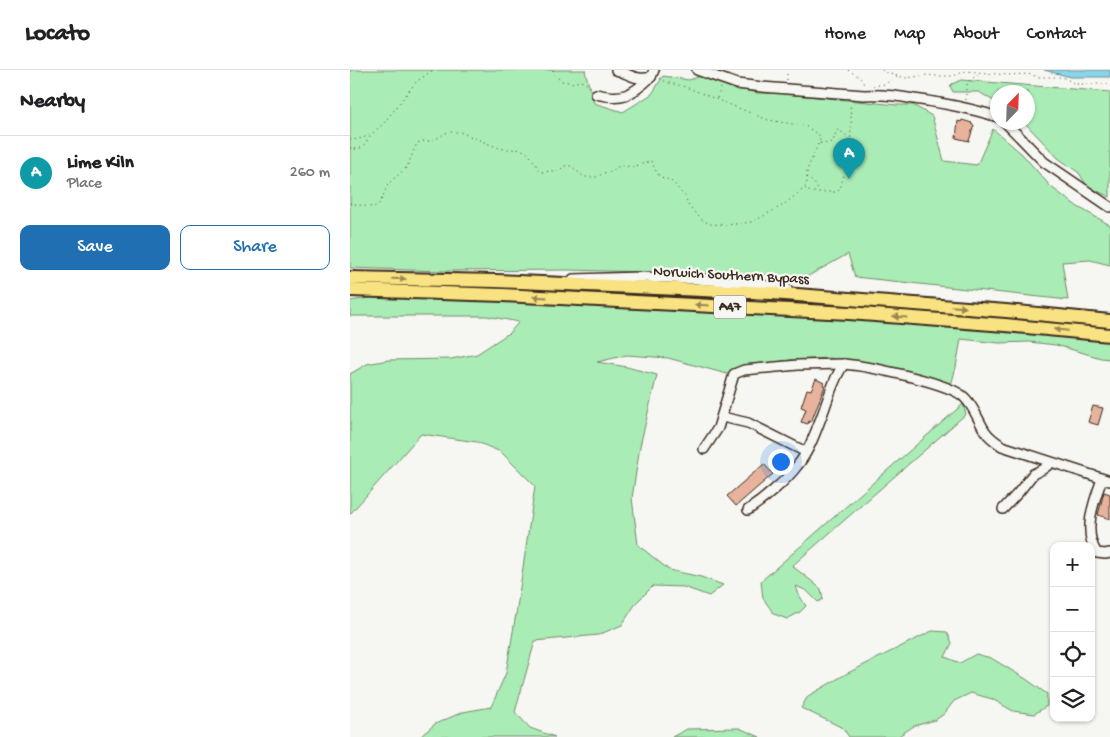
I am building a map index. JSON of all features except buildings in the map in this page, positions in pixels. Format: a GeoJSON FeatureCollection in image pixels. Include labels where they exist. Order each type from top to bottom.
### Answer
{"type":"FeatureCollection","features":[{"type":"Feature","properties":{"kind":"highway","name":"Norwich Southern Bypass"},"geometry":{"type":"LineString","coordinates":[[350,278],[496,281],[771,293],[1110,321]]}},
{"type":"Feature","properties":{"kind":"highway","name":"Norwich Southern Bypass"},"geometry":{"type":"LineString","coordinates":[[350,290],[502,295],[849,313],[1110,335]]}},
{"type":"Feature","properties":{"kind":"street"},"geometry":{"type":"LineString","coordinates":[[616,70],[632,77],[644,78],[653,73]]}},
{"type":"Feature","properties":{"kind":"street"},"geometry":{"type":"LineString","coordinates":[[697,70],[737,84],[902,97],[967,108],[990,115]]}},
{"type":"Feature","properties":{"kind":"street"},"geometry":{"type":"LineString","coordinates":[[596,94],[619,97],[630,94],[641,86],[653,73]]}},
{"type":"Feature","properties":{"kind":"street"},"geometry":{"type":"LineString","coordinates":[[1014,130],[1044,162],[1110,207]]}},
{"type":"Feature","properties":{"kind":"street"},"geometry":{"type":"LineString","coordinates":[[350,296],[382,291]]}},
{"type":"Feature","properties":{"kind":"street"},"geometry":{"type":"LineString","coordinates":[[748,510],[782,482],[797,466],[806,452],[835,381],[844,364]]}},
{"type":"Feature","properties":{"kind":"street"},"geometry":{"type":"LineString","coordinates":[[704,448],[718,428],[734,374],[744,370],[798,365],[844,364],[864,366],[914,378],[959,392],[971,405],[985,432],[1002,446],[1106,480],[1094,502],[1091,514],[1091,537],[1097,553],[1110,553]]}},
{"type":"Feature","properties":{"kind":"street"},"geometry":{"type":"LineString","coordinates":[[722,417],[748,424],[806,452]]}},
{"type":"Feature","properties":{"kind":"street"},"geometry":{"type":"LineString","coordinates":[[1003,508],[1034,474],[1051,463]]}},
{"type":"Feature","properties":{"kind":"path"},"geometry":{"type":"LineString","coordinates":[[350,139],[364,138],[384,124],[416,82],[433,70]]}},
{"type":"Feature","properties":{"kind":"path"},"geometry":{"type":"LineString","coordinates":[[553,70],[554,75],[562,81],[584,82],[592,87],[596,94]]}},
{"type":"Feature","properties":{"kind":"path"},"geometry":{"type":"LineString","coordinates":[[786,89],[787,70]]}},
{"type":"Feature","properties":{"kind":"path"},"geometry":{"type":"LineString","coordinates":[[848,70],[858,75],[865,87]]}},
{"type":"Feature","properties":{"kind":"path"},"geometry":{"type":"LineString","coordinates":[[882,70],[906,78],[927,75],[953,76],[966,71],[1008,75],[1028,74],[1039,77],[1063,76],[1075,84],[1110,84]]}},
{"type":"Feature","properties":{"kind":"path"},"geometry":{"type":"LineString","coordinates":[[350,203],[374,206],[380,203],[388,184],[407,168],[417,143],[430,141],[445,133],[452,132],[460,132],[500,148],[527,152],[541,172],[559,170],[564,166],[571,166],[584,177],[598,177],[603,173],[611,172],[617,167],[633,167],[651,161],[660,177],[667,178],[679,188],[681,193],[686,196],[690,208],[702,220],[710,224],[727,225],[752,222],[782,206],[805,188],[809,165],[820,143],[819,135],[805,126],[768,120],[686,87],[666,82],[653,73]]}},
{"type":"Feature","properties":{"kind":"path"},"geometry":{"type":"LineString","coordinates":[[967,108],[966,88],[968,82],[981,73]]}},
{"type":"Feature","properties":{"kind":"path"},"geometry":{"type":"LineString","coordinates":[[872,86],[885,84],[898,76]]}},
{"type":"Feature","properties":{"kind":"path"},"geometry":{"type":"LineString","coordinates":[[805,188],[808,191],[825,193],[837,192],[841,188],[847,168],[852,120],[850,108],[853,94]]}},
{"type":"Feature","properties":{"kind":"path"},"geometry":{"type":"LineString","coordinates":[[845,134],[849,132],[851,127]]}},
{"type":"Feature","properties":{"kind":"path"},"geometry":{"type":"LineString","coordinates":[[820,143],[831,142],[835,139],[836,131],[838,130],[845,134],[850,141]]}},
{"type":"Feature","properties":{"kind":"path"},"geometry":{"type":"LineString","coordinates":[[350,148],[363,148],[373,133]]}},
{"type":"Feature","properties":{"kind":"path"},"geometry":{"type":"LineString","coordinates":[[807,177],[819,191]]}},
{"type":"Feature","properties":{"kind":"green space"},"geometry":{"type":"Polygon","coordinates":[[[350,70],[586,70],[594,103],[623,112],[652,94],[663,76],[689,80],[701,76],[732,87],[757,93],[913,105],[932,116],[944,161],[977,165],[994,130],[1022,154],[1051,187],[1078,207],[1110,225],[1110,265],[1090,260],[1062,262],[1068,300],[855,277],[848,254],[801,280],[770,275],[568,270],[443,271],[350,268],[350,70]]]}},
{"type":"Feature","properties":{"kind":"green space"},"geometry":{"type":"Polygon","coordinates":[[[961,80],[1023,85],[990,85],[990,99],[979,92],[953,92],[950,86],[961,80]]]}},
{"type":"Feature","properties":{"kind":"green space"},"geometry":{"type":"Polygon","coordinates":[[[1035,86],[1110,92],[1110,197],[1087,186],[1079,173],[1058,158],[1032,130],[1035,130],[1035,86]]]}},
{"type":"Feature","properties":{"kind":"green space"},"geometry":{"type":"Polygon","coordinates":[[[382,296],[849,316],[1110,338],[1110,359],[1056,345],[1029,342],[999,343],[961,339],[950,389],[851,365],[831,358],[790,360],[741,367],[727,374],[668,358],[627,355],[597,362],[657,375],[640,446],[632,498],[638,545],[669,570],[701,577],[723,585],[709,596],[684,587],[653,586],[636,603],[622,625],[598,635],[535,641],[515,712],[530,728],[555,737],[420,737],[435,724],[463,712],[491,707],[506,673],[535,486],[501,452],[477,442],[421,434],[350,514],[350,374],[367,364],[388,360],[451,359],[477,354],[509,333],[519,322],[487,316],[350,316],[350,301],[382,296]]]}},
{"type":"Feature","properties":{"kind":"green space"},"geometry":{"type":"Polygon","coordinates":[[[963,404],[966,414],[792,566],[821,589],[823,599],[818,602],[807,591],[796,586],[806,606],[800,612],[787,619],[774,614],[763,598],[761,581],[963,404]]]}},
{"type":"Feature","properties":{"kind":"green space"},"geometry":{"type":"Polygon","coordinates":[[[932,631],[947,632],[952,643],[945,657],[960,663],[976,654],[991,658],[1047,694],[1047,706],[1034,714],[1013,711],[992,699],[971,693],[954,701],[944,714],[935,720],[914,726],[897,737],[849,737],[843,728],[801,708],[808,696],[846,674],[932,631]]]}},
{"type":"Feature","properties":{"kind":"green space"},"geometry":{"type":"Polygon","coordinates":[[[739,728],[760,737],[672,737],[687,729],[739,728]]]}},
{"type":"Feature","properties":{"kind":"water"},"geometry":{"type":"Polygon","coordinates":[[[1044,70],[1110,70],[1110,77],[1071,77],[1044,70]]]}},
{"type":"Feature","properties":{"kind":"place","name":"Lime Kiln"},"geometry":{"type":"Point","coordinates":[849,179]}}]}
